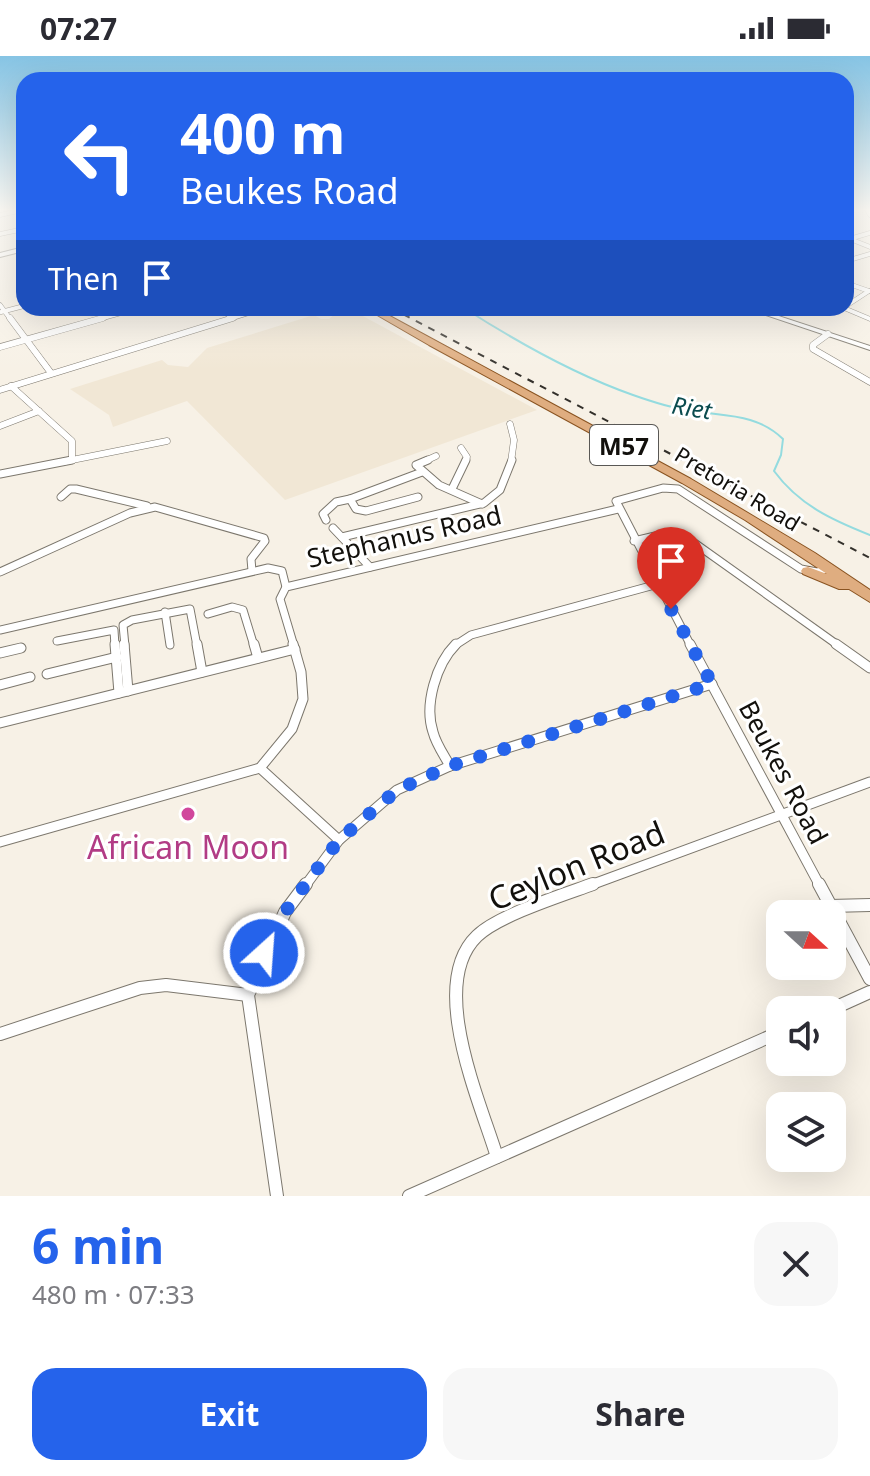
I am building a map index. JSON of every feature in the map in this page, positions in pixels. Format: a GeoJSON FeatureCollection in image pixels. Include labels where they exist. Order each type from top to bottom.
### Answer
{"type":"FeatureCollection","features":[{"type":"Feature","properties":{"kind":"main road","name":"Pretoria Road"},"geometry":{"type":"LineString","coordinates":[[384,316],[665,467],[811,567],[830,568],[870,598]]}},
{"type":"Feature","properties":{"kind":"main road"},"geometry":{"type":"LineString","coordinates":[[811,567],[870,598]]}},
{"type":"Feature","properties":{"kind":"street"},"geometry":{"type":"LineString","coordinates":[[1,309],[51,373]]}},
{"type":"Feature","properties":{"kind":"street"},"geometry":{"type":"LineString","coordinates":[[0,347],[110,316]]}},
{"type":"Feature","properties":{"kind":"street"},"geometry":{"type":"LineString","coordinates":[[0,390],[239,316]]}},
{"type":"Feature","properties":{"kind":"street"},"geometry":{"type":"LineString","coordinates":[[768,316],[870,348]]}},
{"type":"Feature","properties":{"kind":"street"},"geometry":{"type":"LineString","coordinates":[[771,316],[782,320]]}},
{"type":"Feature","properties":{"kind":"street"},"geometry":{"type":"LineString","coordinates":[[830,335],[813,345],[813,349],[870,382]]}},
{"type":"Feature","properties":{"kind":"street"},"geometry":{"type":"LineString","coordinates":[[11,386],[73,442],[72,460]]}},
{"type":"Feature","properties":{"kind":"street"},"geometry":{"type":"LineString","coordinates":[[0,426],[39,411]]}},
{"type":"Feature","properties":{"kind":"street"},"geometry":{"type":"LineString","coordinates":[[342,537],[472,507],[494,497],[504,478],[515,440],[510,424]]}},
{"type":"Feature","properties":{"kind":"street"},"geometry":{"type":"LineString","coordinates":[[0,474],[167,441]]}},
{"type":"Feature","properties":{"kind":"street"},"geometry":{"type":"LineString","coordinates":[[452,489],[466,458],[461,448]]}},
{"type":"Feature","properties":{"kind":"street"},"geometry":{"type":"LineString","coordinates":[[436,456],[417,464],[422,472],[434,484],[482,504]]}},
{"type":"Feature","properties":{"kind":"street"},"geometry":{"type":"LineString","coordinates":[[326,520],[323,514],[327,507],[422,472]]}},
{"type":"Feature","properties":{"kind":"street"},"geometry":{"type":"LineString","coordinates":[[618,509],[616,503],[619,499],[663,488],[678,489],[811,567]]}},
{"type":"Feature","properties":{"kind":"street"},"geometry":{"type":"LineString","coordinates":[[61,497],[70,489],[76,489],[264,538],[265,541],[251,559],[252,571]]}},
{"type":"Feature","properties":{"kind":"street"},"geometry":{"type":"LineString","coordinates":[[350,499],[358,510],[366,511],[418,497]]}},
{"type":"Feature","properties":{"kind":"street"},"geometry":{"type":"LineString","coordinates":[[0,572],[130,513],[152,507]]}},
{"type":"Feature","properties":{"kind":"street","name":"Beukes Road"},"geometry":{"type":"LineString","coordinates":[[618,509],[827,900]]}},
{"type":"Feature","properties":{"kind":"street","name":"Stephanus Road"},"geometry":{"type":"LineString","coordinates":[[260,768],[292,729],[301,708],[303,686],[280,599],[286,587],[618,509]]}},
{"type":"Feature","properties":{"kind":"street"},"geometry":{"type":"LineString","coordinates":[[333,528],[370,567]]}},
{"type":"Feature","properties":{"kind":"street"},"geometry":{"type":"LineString","coordinates":[[634,541],[668,533],[686,537],[870,668]]}},
{"type":"Feature","properties":{"kind":"street"},"geometry":{"type":"LineString","coordinates":[[0,630],[252,571],[280,570],[286,587]]}},
{"type":"Feature","properties":{"kind":"street"},"geometry":{"type":"LineString","coordinates":[[450,766],[434,736],[431,719],[442,663],[454,643],[471,635],[658,584]]}},
{"type":"Feature","properties":{"kind":"street"},"geometry":{"type":"LineString","coordinates":[[208,614],[237,607],[243,610],[258,658]]}},
{"type":"Feature","properties":{"kind":"street"},"geometry":{"type":"LineString","coordinates":[[123,692],[123,623],[165,612],[190,609],[202,672]]}},
{"type":"Feature","properties":{"kind":"street"},"geometry":{"type":"LineString","coordinates":[[165,612],[170,645]]}},
{"type":"Feature","properties":{"kind":"street"},"geometry":{"type":"LineString","coordinates":[[57,641],[113,630],[116,633],[123,692]]}},
{"type":"Feature","properties":{"kind":"street"},"geometry":{"type":"LineString","coordinates":[[0,653],[21,648]]}},
{"type":"Feature","properties":{"kind":"street"},"geometry":{"type":"LineString","coordinates":[[0,723],[295,649]]}},
{"type":"Feature","properties":{"kind":"street"},"geometry":{"type":"LineString","coordinates":[[47,674],[117,657]]}},
{"type":"Feature","properties":{"kind":"street"},"geometry":{"type":"LineString","coordinates":[[0,685],[30,677]]}},
{"type":"Feature","properties":{"kind":"street"},"geometry":{"type":"LineString","coordinates":[[277,1196],[248,995],[285,912],[339,840],[397,790],[450,766],[712,684]]}},
{"type":"Feature","properties":{"kind":"street"},"geometry":{"type":"LineString","coordinates":[[0,842],[260,768],[339,840]]}},
{"type":"Feature","properties":{"kind":"street","name":"Ceylon Road"},"geometry":{"type":"LineString","coordinates":[[497,1157],[457,1023],[456,977],[471,943],[488,927],[532,906],[870,782]]}},
{"type":"Feature","properties":{"kind":"street"},"geometry":{"type":"LineString","coordinates":[[846,906],[870,905]]}},
{"type":"Feature","properties":{"kind":"street","name":"Beukes Road"},"geometry":{"type":"LineString","coordinates":[[846,935],[870,979]]}},
{"type":"Feature","properties":{"kind":"street"},"geometry":{"type":"LineString","coordinates":[[0,1034],[140,988],[166,985],[248,995]]}},
{"type":"Feature","properties":{"kind":"street"},"geometry":{"type":"LineString","coordinates":[[846,1003],[870,992]]}},
{"type":"Feature","properties":{"kind":"street"},"geometry":{"type":"LineString","coordinates":[[409,1196],[766,1038]]}},
{"type":"Feature","properties":{"kind":"shaded area"},"geometry":{"type":"Polygon","coordinates":[[[311,316],[329,319],[332,316],[363,316],[537,410],[285,500],[187,401],[113,427],[109,415],[70,389],[162,360],[168,365],[188,367],[207,348],[311,316]]]}},
{"type":"Feature","properties":{"kind":"waterway","name":"Riet"},"geometry":{"type":"LineString","coordinates":[[477,316],[546,356],[611,387],[673,407],[738,417],[772,430],[783,439],[781,455],[774,471],[784,483],[817,510],[870,535]]}},
{"type":"Feature","properties":{"kind":"railway"},"geometry":{"type":"LineString","coordinates":[[406,316],[870,558]]}},
{"type":"Feature","properties":{"kind":"place","name":"African Moon"},"geometry":{"type":"Point","coordinates":[188,814]}},
{"type":"Feature","properties":{"kind":"route"},"geometry":{"type":"LineString","coordinates":[[264,953],[300,889],[339,840],[374,806],[408,783],[450,766],[712,684],[671,609]]}}]}
